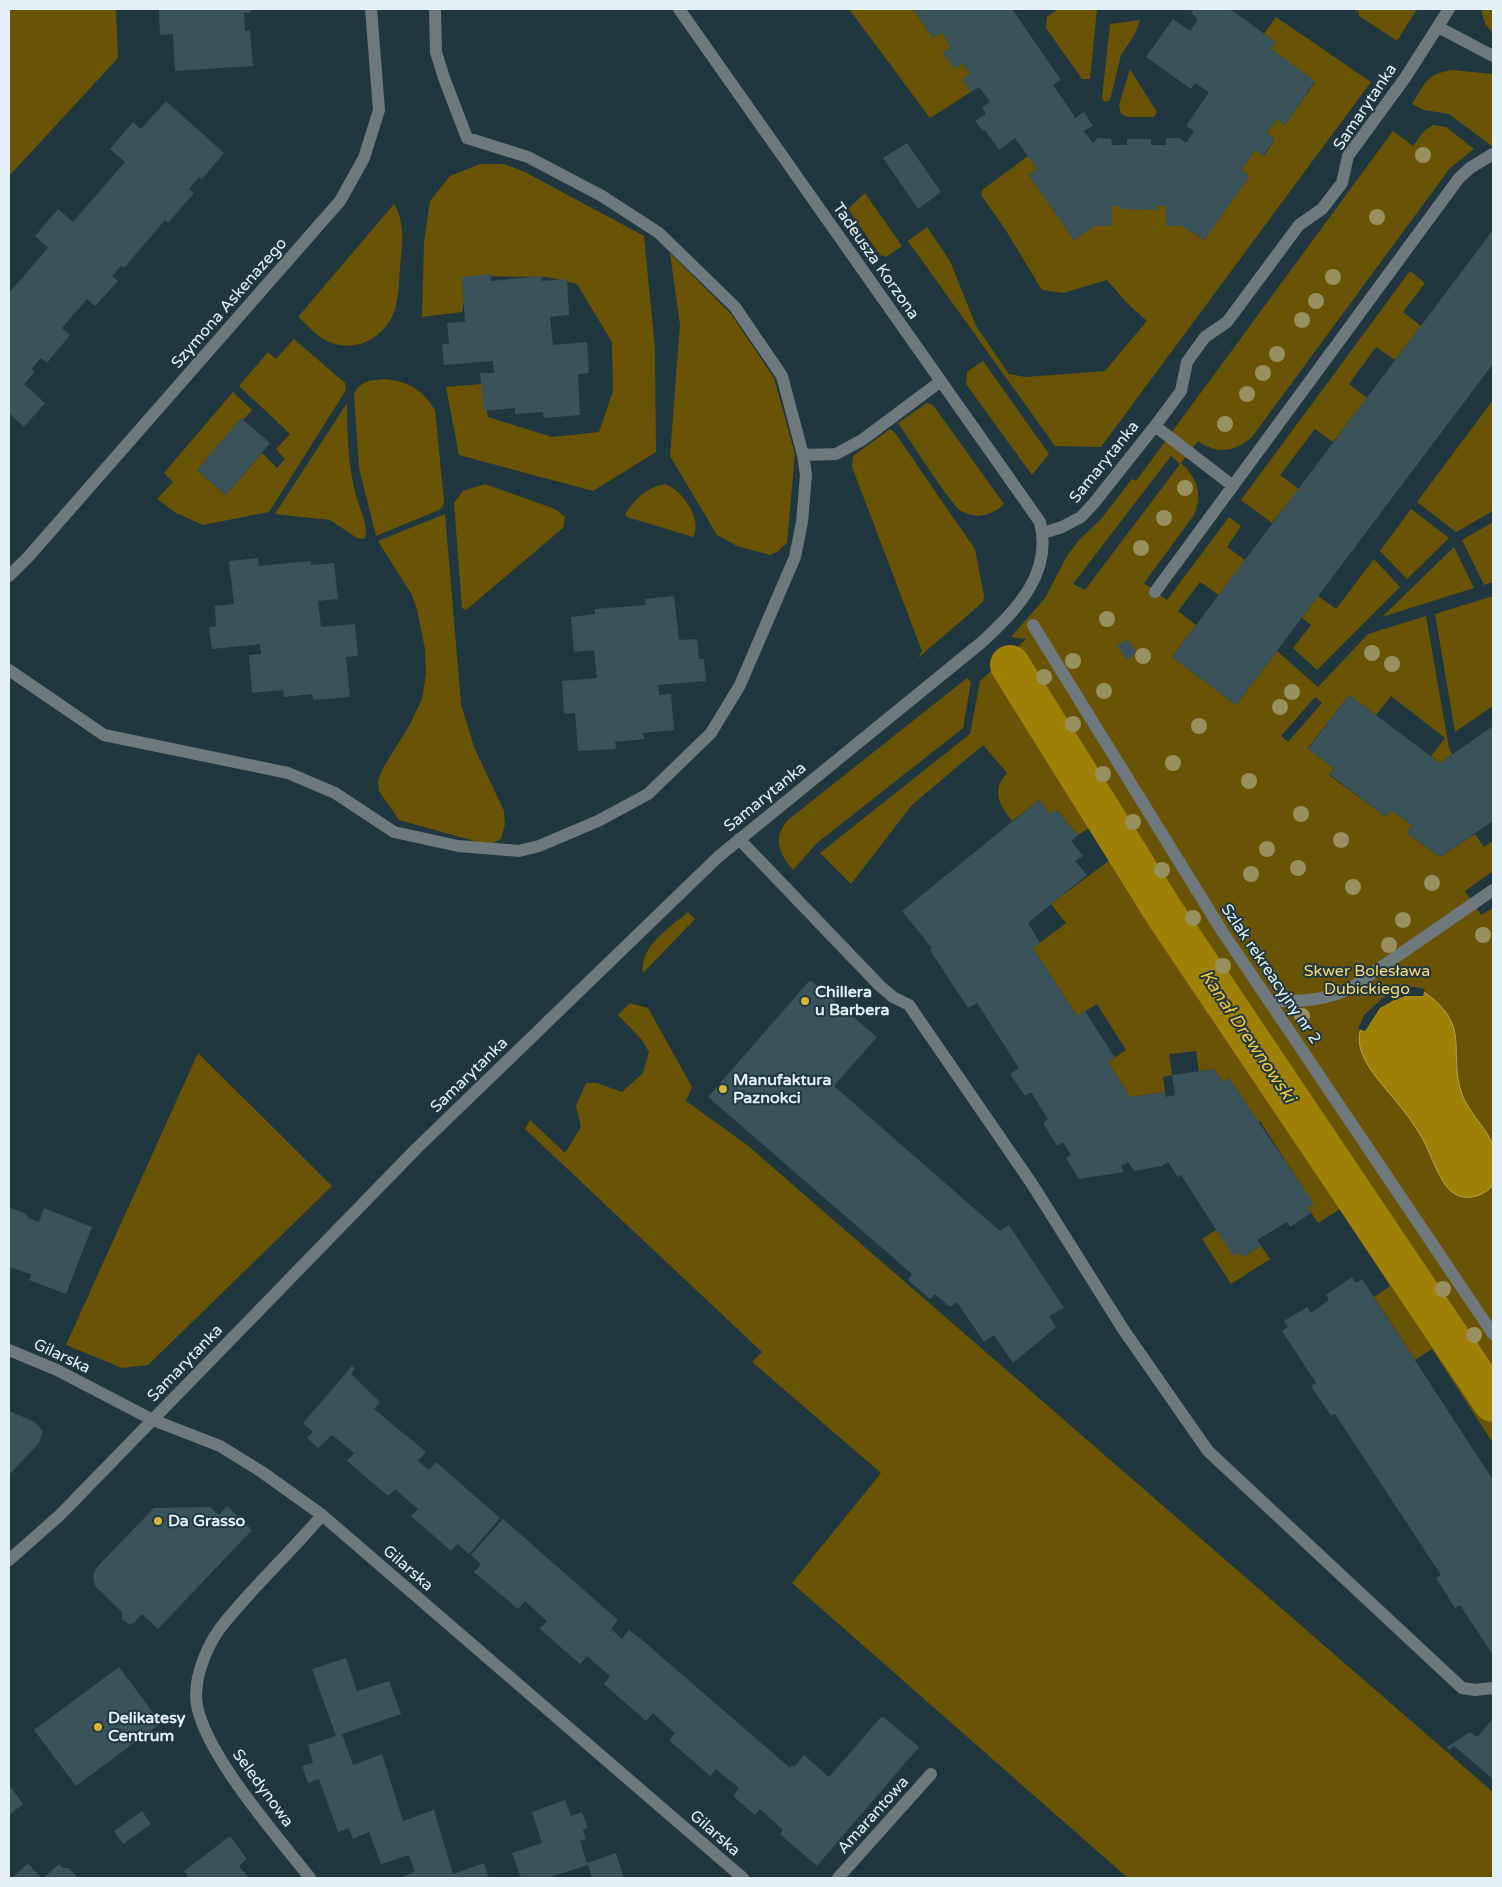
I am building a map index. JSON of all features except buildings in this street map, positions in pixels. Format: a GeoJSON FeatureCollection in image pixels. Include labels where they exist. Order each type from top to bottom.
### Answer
{"type":"FeatureCollection","features":[{"type":"Feature","properties":{"kind":"street","name":"Szymona Askenazego"},"geometry":{"type":"LineString","coordinates":[[9,576],[29,556],[340,200],[364,158],[379,110],[370,9]]}},
{"type":"Feature","properties":{"kind":"street"},"geometry":{"type":"LineString","coordinates":[[9,670],[104,735],[288,773],[335,793],[394,832],[458,846],[519,851],[539,846],[598,820],[648,794],[712,733],[740,684],[795,557],[802,522],[806,475],[803,455],[782,376],[735,307],[658,233],[602,196],[528,156],[467,138],[436,52],[435,9]]}},
{"type":"Feature","properties":{"kind":"street","name":"Tadeusza Korzona"},"geometry":{"type":"LineString","coordinates":[[679,9],[1040,522],[1043,533]]}},
{"type":"Feature","properties":{"kind":"street","name":"Samarytanka"},"geometry":{"type":"LineString","coordinates":[[9,1560],[60,1515],[416,1149],[739,840],[982,642],[1011,614],[1029,591],[1037,574],[1041,561],[1043,533],[1062,527],[1080,517],[1094,503],[1155,426],[1181,391],[1187,362],[1205,338],[1228,322],[1299,225],[1322,209],[1342,183],[1348,156],[1386,106],[1449,9]]}},
{"type":"Feature","properties":{"kind":"street"},"geometry":{"type":"LineString","coordinates":[[1438,27],[1468,45],[1493,56]]}},
{"type":"Feature","properties":{"kind":"street"},"geometry":{"type":"LineString","coordinates":[[1155,592],[1459,178],[1470,168],[1493,154]]}},
{"type":"Feature","properties":{"kind":"street"},"geometry":{"type":"LineString","coordinates":[[803,455],[836,454],[862,440],[941,381]]}},
{"type":"Feature","properties":{"kind":"street"},"geometry":{"type":"LineString","coordinates":[[1155,426],[1233,486]]}},
{"type":"Feature","properties":{"kind":"street","name":"Szlak rekreacyjny nr 2"},"geometry":{"type":"LineString","coordinates":[[1033,625],[1222,931],[1493,1334]]}},
{"type":"Feature","properties":{"kind":"street"},"geometry":{"type":"LineString","coordinates":[[739,840],[880,986],[893,997],[909,1005],[1032,1184],[1123,1329],[1208,1451],[1462,1688],[1475,1690],[1493,1688]]}},
{"type":"Feature","properties":{"kind":"street"},"geometry":{"type":"LineString","coordinates":[[1268,1000],[1311,1001],[1330,997],[1351,988],[1493,890]]}},
{"type":"Feature","properties":{"kind":"street","name":"Gilarska"},"geometry":{"type":"LineString","coordinates":[[9,1350],[57,1370],[152,1420],[220,1446],[240,1457],[322,1515],[743,1878]]}},
{"type":"Feature","properties":{"kind":"street","name":"Seledynowa"},"geometry":{"type":"LineString","coordinates":[[310,1878],[225,1767],[202,1721],[196,1697],[198,1675],[204,1656],[224,1623],[296,1546],[322,1515]]}},
{"type":"Feature","properties":{"kind":"street","name":"Amarantowa"},"geometry":{"type":"LineString","coordinates":[[838,1878],[932,1774]]}},
{"type":"Feature","properties":{"kind":"green space"},"geometry":{"type":"Polygon","coordinates":[[[9,9],[116,9],[118,58],[9,176],[9,9]]]}},
{"type":"Feature","properties":{"kind":"green space"},"geometry":{"type":"Polygon","coordinates":[[[849,9],[913,9],[933,38],[942,32],[951,47],[943,53],[955,68],[963,63],[970,74],[963,80],[971,92],[930,118],[849,9]]]}},
{"type":"Feature","properties":{"kind":"green space"},"geometry":{"type":"Polygon","coordinates":[[[1058,9],[1097,9],[1090,79],[1082,79],[1046,28],[1047,17],[1058,9]]]}},
{"type":"Feature","properties":{"kind":"green space"},"geometry":{"type":"Polygon","coordinates":[[[1353,9],[1417,9],[1397,41],[1359,16],[1359,12],[1353,9]]]}},
{"type":"Feature","properties":{"kind":"green space"},"geometry":{"type":"Polygon","coordinates":[[[1481,9],[1493,9],[1493,33],[1485,24],[1481,9]]]}},
{"type":"Feature","properties":{"kind":"green space"},"geometry":{"type":"Polygon","coordinates":[[[1276,17],[1371,82],[1101,447],[1055,446],[908,241],[927,227],[950,261],[976,326],[1009,374],[1025,377],[1105,371],[1147,321],[1128,304],[1107,280],[1063,293],[1042,290],[1005,229],[981,195],[982,190],[1028,156],[1037,169],[1029,175],[1074,240],[1094,226],[1112,226],[1112,206],[1166,206],[1166,215],[1204,240],[1249,176],[1241,170],[1255,150],[1264,156],[1275,139],[1267,133],[1277,119],[1285,125],[1315,82],[1271,49],[1276,42],[1264,34],[1276,17]]]}},
{"type":"Feature","properties":{"kind":"green space"},"geometry":{"type":"Polygon","coordinates":[[[1140,20],[1135,34],[1121,55],[1110,100],[1105,102],[1102,98],[1110,24],[1140,20]]]}},
{"type":"Feature","properties":{"kind":"green space"},"geometry":{"type":"Polygon","coordinates":[[[1130,69],[1157,113],[1153,117],[1128,117],[1121,114],[1119,105],[1130,69]]]}},
{"type":"Feature","properties":{"kind":"green space"},"geometry":{"type":"Polygon","coordinates":[[[1452,70],[1493,74],[1493,147],[1449,114],[1424,110],[1412,104],[1431,77],[1452,70]]]}},
{"type":"Feature","properties":{"kind":"green space","name":"Skwer Bolesława Dubickiego"},"geometry":{"type":"Polygon","coordinates":[[[1433,125],[1446,127],[1474,149],[1450,168],[1252,437],[1239,446],[1226,450],[1212,448],[1198,441],[1181,463],[1195,480],[1198,493],[1197,508],[1194,515],[1144,583],[1167,600],[1229,517],[1241,526],[1227,547],[1245,560],[1219,595],[1200,582],[1178,611],[1196,625],[1172,657],[1236,705],[1277,651],[1318,687],[1368,634],[1426,616],[1449,748],[1452,754],[1440,763],[1431,756],[1445,738],[1391,696],[1376,715],[1349,695],[1308,748],[1334,768],[1329,775],[1386,817],[1391,810],[1412,825],[1407,833],[1440,857],[1475,834],[1484,847],[1493,841],[1493,871],[1465,891],[1481,915],[1493,908],[1493,1443],[1432,1349],[1415,1360],[1374,1297],[1390,1286],[1340,1209],[1318,1223],[1308,1208],[1313,1204],[1260,1121],[1258,1122],[1229,1078],[1223,1082],[1214,1069],[1199,1071],[1196,1051],[1169,1054],[1172,1075],[1163,1077],[1165,1092],[1130,1097],[1108,1062],[1126,1050],[1097,1004],[1077,1016],[1033,948],[1066,923],[1051,904],[1110,860],[1089,828],[1078,835],[1057,810],[1050,814],[1039,800],[1012,821],[1000,803],[998,792],[999,786],[1007,773],[983,745],[912,805],[851,884],[820,853],[970,734],[980,681],[1026,639],[1011,637],[1045,598],[1067,556],[1079,540],[1101,519],[1132,479],[1136,481],[1393,131],[1413,146],[1424,131],[1433,125]],[[1171,456],[1073,584],[1085,590],[1180,464],[1171,456]],[[1315,697],[1281,736],[1288,742],[1322,703],[1315,697]]]}},
{"type":"Feature","properties":{"kind":"green space"},"geometry":{"type":"Polygon","coordinates":[[[480,164],[504,164],[525,172],[644,236],[655,349],[656,452],[593,491],[459,455],[446,387],[482,384],[488,417],[552,437],[599,432],[613,391],[612,342],[577,284],[547,277],[468,276],[462,312],[422,317],[424,243],[430,201],[450,176],[480,164]]]}},
{"type":"Feature","properties":{"kind":"green space"},"geometry":{"type":"Polygon","coordinates":[[[865,193],[902,246],[886,257],[880,255],[848,209],[865,193]]]}},
{"type":"Feature","properties":{"kind":"green space"},"geometry":{"type":"Polygon","coordinates":[[[394,204],[402,227],[402,242],[398,292],[392,317],[380,333],[356,345],[346,346],[323,339],[298,317],[394,204]]]}},
{"type":"Feature","properties":{"kind":"green space"},"geometry":{"type":"Polygon","coordinates":[[[670,253],[731,314],[774,378],[795,454],[787,543],[777,552],[770,555],[737,546],[717,535],[670,456],[680,325],[670,253]]]}},
{"type":"Feature","properties":{"kind":"green space"},"geometry":{"type":"Polygon","coordinates":[[[1410,271],[1425,283],[1403,312],[1421,326],[1395,360],[1376,347],[1349,384],[1367,398],[1333,442],[1315,429],[1280,475],[1299,489],[1272,523],[1241,500],[1410,271]]]}},
{"type":"Feature","properties":{"kind":"green space"},"geometry":{"type":"Polygon","coordinates":[[[294,339],[345,383],[346,390],[269,512],[203,525],[176,513],[157,499],[173,482],[164,473],[233,392],[252,410],[243,420],[241,419],[197,470],[226,495],[262,453],[277,468],[285,459],[276,449],[290,434],[239,386],[268,352],[276,359],[294,339]]]}},
{"type":"Feature","properties":{"kind":"green space"},"geometry":{"type":"Polygon","coordinates":[[[983,361],[1049,454],[1032,475],[966,384],[967,372],[983,361]]]}},
{"type":"Feature","properties":{"kind":"green space"},"geometry":{"type":"Polygon","coordinates":[[[384,379],[408,384],[420,392],[435,410],[444,501],[443,506],[439,510],[376,536],[359,468],[354,394],[359,386],[363,384],[384,379]]]}},
{"type":"Feature","properties":{"kind":"green space"},"geometry":{"type":"Polygon","coordinates":[[[1493,400],[1493,511],[1456,532],[1417,502],[1493,400]]]}},
{"type":"Feature","properties":{"kind":"green space"},"geometry":{"type":"Polygon","coordinates":[[[347,403],[350,463],[354,487],[366,530],[364,539],[357,538],[330,520],[275,514],[347,403]]]}},
{"type":"Feature","properties":{"kind":"green space"},"geometry":{"type":"Polygon","coordinates":[[[927,403],[933,405],[1004,504],[999,508],[978,516],[961,511],[930,470],[898,423],[927,403]]]}},
{"type":"Feature","properties":{"kind":"green space"},"geometry":{"type":"Polygon","coordinates":[[[890,429],[895,433],[975,549],[984,596],[983,602],[918,658],[922,651],[852,467],[853,456],[890,429]]]}},
{"type":"Feature","properties":{"kind":"green space"},"geometry":{"type":"Polygon","coordinates":[[[485,484],[555,509],[565,517],[563,528],[466,610],[462,608],[454,503],[463,491],[485,484]]]}},
{"type":"Feature","properties":{"kind":"green space"},"geometry":{"type":"Polygon","coordinates":[[[665,484],[678,492],[689,506],[695,522],[693,537],[627,517],[625,514],[642,494],[665,484]]]}},
{"type":"Feature","properties":{"kind":"green space"},"geometry":{"type":"Polygon","coordinates":[[[1411,509],[1449,538],[1407,579],[1380,551],[1411,509]]]}},
{"type":"Feature","properties":{"kind":"green space"},"geometry":{"type":"Polygon","coordinates":[[[445,514],[461,704],[474,747],[504,811],[505,824],[501,839],[493,843],[478,842],[399,820],[379,791],[378,781],[383,768],[409,726],[422,699],[426,674],[425,649],[412,595],[378,541],[445,514]]]}},
{"type":"Feature","properties":{"kind":"green space"},"geometry":{"type":"Polygon","coordinates":[[[1493,522],[1493,582],[1484,585],[1462,540],[1493,522]]]}},
{"type":"Feature","properties":{"kind":"green space"},"geometry":{"type":"Polygon","coordinates":[[[1454,547],[1474,588],[1382,617],[1454,547]]]}},
{"type":"Feature","properties":{"kind":"green space"},"geometry":{"type":"Polygon","coordinates":[[[1374,559],[1400,587],[1317,670],[1293,648],[1311,625],[1302,618],[1318,596],[1336,609],[1374,559]]]}},
{"type":"Feature","properties":{"kind":"green space"},"geometry":{"type":"Polygon","coordinates":[[[1493,596],[1493,706],[1455,732],[1435,614],[1493,596]]]}},
{"type":"Feature","properties":{"kind":"green space"},"geometry":{"type":"Polygon","coordinates":[[[967,678],[971,682],[963,728],[817,843],[793,870],[784,858],[779,846],[780,833],[788,820],[967,678]]]}},
{"type":"Feature","properties":{"kind":"green space"},"geometry":{"type":"Polygon","coordinates":[[[688,912],[695,919],[643,973],[643,963],[651,946],[665,931],[688,912]]]}},
{"type":"Feature","properties":{"kind":"green space"},"geometry":{"type":"Polygon","coordinates":[[[630,1003],[648,1008],[692,1087],[686,1101],[747,1145],[1493,1792],[1493,1878],[1128,1878],[792,1583],[881,1473],[752,1362],[762,1352],[525,1129],[530,1120],[565,1153],[581,1127],[576,1106],[586,1083],[597,1083],[622,1092],[643,1073],[649,1052],[642,1040],[618,1015],[630,1003]]]}},
{"type":"Feature","properties":{"kind":"green space"},"geometry":{"type":"Polygon","coordinates":[[[198,1053],[332,1186],[148,1365],[122,1368],[66,1345],[198,1053]]]}},
{"type":"Feature","properties":{"kind":"green space"},"geometry":{"type":"Polygon","coordinates":[[[1216,1230],[1243,1257],[1261,1246],[1270,1259],[1231,1284],[1202,1239],[1216,1230]]]}},
{"type":"Feature","properties":{"kind":"shaded area"},"geometry":{"type":"Polygon","coordinates":[[[1424,992],[1439,1004],[1449,1016],[1456,1040],[1458,1079],[1462,1094],[1469,1108],[1488,1135],[1493,1147],[1493,1185],[1484,1193],[1474,1197],[1462,1197],[1447,1187],[1421,1136],[1405,1112],[1377,1079],[1364,1058],[1360,1047],[1359,1037],[1363,1024],[1392,997],[1407,993],[1424,992]]]}},
{"type":"Feature","properties":{"kind":"pier"},"geometry":{"type":"Polygon","coordinates":[[[1404,988],[1425,989],[1423,996],[1405,996],[1396,999],[1380,1008],[1365,1031],[1358,1029],[1364,1015],[1385,996],[1404,988]]]}},
{"type":"Feature","properties":{"kind":"waterway","name":"Kanał Drewnowski"},"geometry":{"type":"LineString","coordinates":[[1010,665],[1164,912],[1493,1402]]}},
{"type":"Feature","properties":{"kind":"place","name":"Chillera u Barbera"},"geometry":{"type":"Point","coordinates":[805,1001]}},
{"type":"Feature","properties":{"kind":"place","name":"Manufaktura Paznokci"},"geometry":{"type":"Point","coordinates":[723,1089]}},
{"type":"Feature","properties":{"kind":"place","name":"Da Grasso"},"geometry":{"type":"Point","coordinates":[158,1521]}},
{"type":"Feature","properties":{"kind":"place","name":"Delikatesy Centrum"},"geometry":{"type":"Point","coordinates":[98,1727]}}]}
